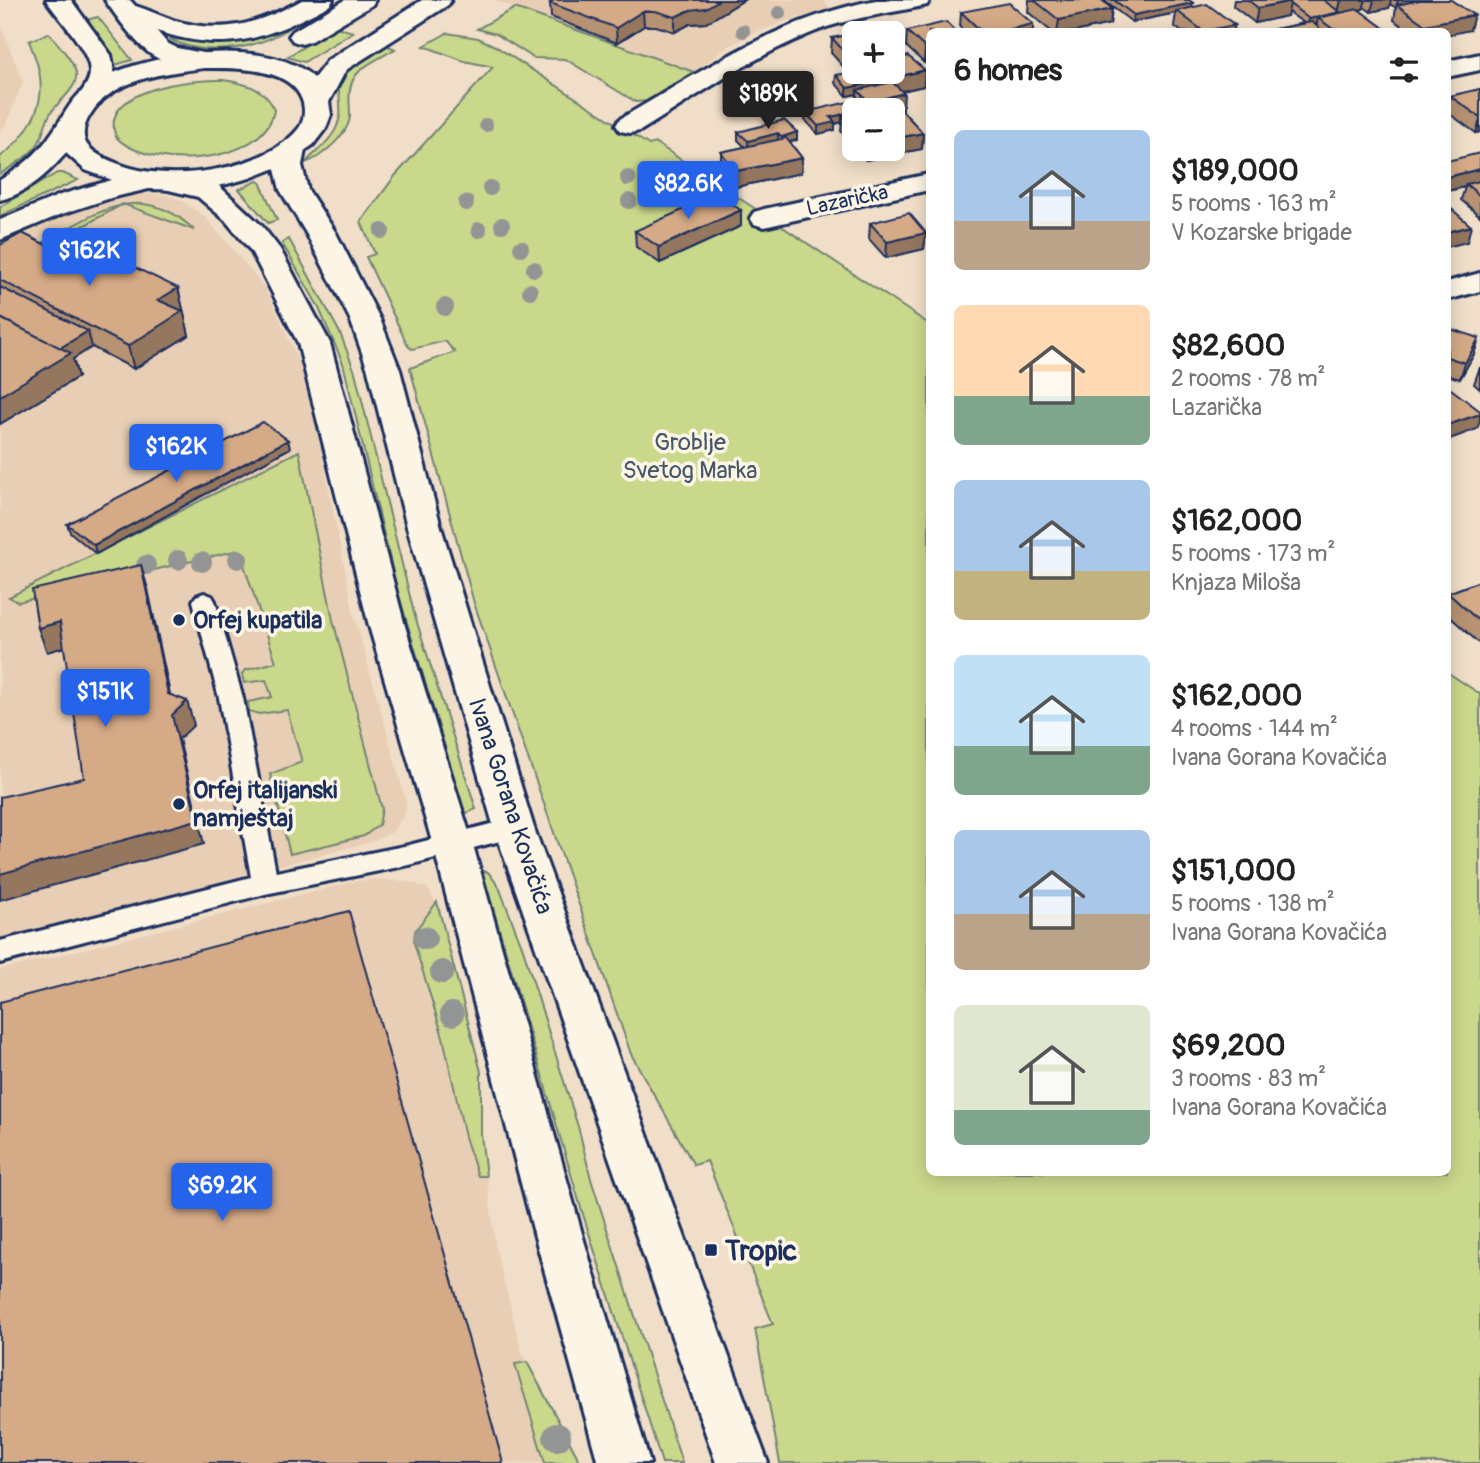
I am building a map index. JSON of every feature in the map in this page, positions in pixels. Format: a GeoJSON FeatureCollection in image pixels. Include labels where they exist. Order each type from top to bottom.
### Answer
{"type":"FeatureCollection","features":[{"type":"Feature","properties":{"kind":"main road"},"geometry":{"type":"LineString","coordinates":[[0,192],[42,164],[58,148],[75,116],[101,82],[103,68],[95,51],[58,0]]}},
{"type":"Feature","properties":{"kind":"main road"},"geometry":{"type":"LineString","coordinates":[[122,6],[167,28],[195,34],[220,34],[267,27],[321,0]]}},
{"type":"Feature","properties":{"kind":"main road"},"geometry":{"type":"LineString","coordinates":[[91,97],[113,83],[140,72],[171,64],[215,60],[276,49],[363,0]]}},
{"type":"Feature","properties":{"kind":"main road"},"geometry":{"type":"LineString","coordinates":[[0,231],[57,204],[96,191],[158,181],[216,178],[245,171],[291,150],[309,134],[318,117],[317,101],[326,80],[337,65],[439,0]]}},
{"type":"Feature","properties":{"kind":"main road"},"geometry":{"type":"LineString","coordinates":[[630,125],[742,58],[820,21],[918,0]]}},
{"type":"Feature","properties":{"kind":"main road"},"geometry":{"type":"LineString","coordinates":[[122,6],[159,48],[170,54],[260,64],[287,72],[307,85],[317,101]]}},
{"type":"Feature","properties":{"kind":"main road"},"geometry":{"type":"LineString","coordinates":[[1451,68],[1480,62]]}},
{"type":"Feature","properties":{"kind":"main road"},"geometry":{"type":"LineString","coordinates":[[71,125],[73,144],[88,161],[113,173],[208,191],[236,214],[265,248],[314,343],[372,572],[453,845],[559,1237],[624,1463]]}},
{"type":"Feature","properties":{"kind":"main road","name":"Ivana Gorana Kovačića"},"geometry":{"type":"LineString","coordinates":[[291,150],[288,165],[294,190],[321,233],[365,319],[384,370],[424,527],[514,828],[742,1463]]}},
{"type":"Feature","properties":{"kind":"main road","name":"Lazarička"},"geometry":{"type":"LineString","coordinates":[[764,218],[926,183]]}},
{"type":"Feature","properties":{"kind":"main road"},"geometry":{"type":"LineString","coordinates":[[1451,289],[1480,282]]}},
{"type":"Feature","properties":{"kind":"lane"},"geometry":{"type":"LineString","coordinates":[[204,601],[231,698],[265,884]]}},
{"type":"Feature","properties":{"kind":"lane"},"geometry":{"type":"LineString","coordinates":[[0,952],[265,884],[453,845],[514,828]]}},
{"type":"Feature","properties":{"kind":"shaded area"},"geometry":{"type":"Polygon","coordinates":[[[493,0],[822,0],[832,9],[757,32],[729,46],[694,72],[493,0]]]}},
{"type":"Feature","properties":{"kind":"shaded area"},"geometry":{"type":"Polygon","coordinates":[[[0,24],[23,82],[5,126],[0,131],[0,24]]]}},
{"type":"Feature","properties":{"kind":"shaded area"},"geometry":{"type":"Polygon","coordinates":[[[133,193],[165,195],[181,200],[206,218],[264,286],[285,330],[300,365],[319,440],[354,615],[406,801],[406,812],[392,832],[371,842],[0,938],[0,246],[55,216],[133,193]]]}},
{"type":"Feature","properties":{"kind":"shaded area"},"geometry":{"type":"Polygon","coordinates":[[[377,879],[409,882],[427,888],[438,906],[482,1069],[481,1134],[496,1249],[522,1353],[579,1463],[0,1463],[0,970],[356,881],[377,879]]]}},
{"type":"Feature","properties":{"kind":"green space"},"geometry":{"type":"Polygon","coordinates":[[[515,8],[694,72],[647,101],[636,102],[565,59],[534,58],[496,34],[477,29],[515,8]]]}},
{"type":"Feature","properties":{"kind":"green space"},"geometry":{"type":"Polygon","coordinates":[[[98,17],[132,60],[115,65],[105,48],[82,21],[98,17]]]}},
{"type":"Feature","properties":{"kind":"green space"},"geometry":{"type":"Polygon","coordinates":[[[296,23],[268,39],[235,48],[201,49],[169,39],[203,41],[261,34],[296,23]]]}},
{"type":"Feature","properties":{"kind":"green space"},"geometry":{"type":"Polygon","coordinates":[[[336,27],[353,32],[304,62],[287,57],[336,27]]]}},
{"type":"Feature","properties":{"kind":"green space"},"geometry":{"type":"Polygon","coordinates":[[[49,33],[74,67],[76,79],[67,95],[50,114],[35,148],[0,174],[0,157],[25,132],[39,101],[39,72],[29,41],[49,33]]]}},
{"type":"Feature","properties":{"kind":"green space","name":"Groblje Svetog Marka"},"geometry":{"type":"Polygon","coordinates":[[[447,33],[478,38],[495,46],[649,145],[656,143],[926,322],[926,1176],[1451,1176],[1451,675],[1480,694],[1480,1463],[780,1463],[755,1329],[773,1324],[707,1161],[694,1165],[631,1054],[474,603],[410,368],[455,352],[445,341],[412,349],[408,346],[366,257],[375,254],[361,222],[395,176],[493,67],[464,61],[424,46],[447,33]]]}},
{"type":"Feature","properties":{"kind":"green space"},"geometry":{"type":"Polygon","coordinates":[[[384,44],[395,49],[362,69],[354,78],[350,87],[350,116],[345,130],[326,151],[305,163],[335,131],[340,112],[340,81],[344,74],[356,62],[384,44]]]}},
{"type":"Feature","properties":{"kind":"green space"},"geometry":{"type":"Polygon","coordinates":[[[223,80],[254,88],[271,103],[274,110],[266,128],[250,142],[229,152],[178,158],[153,155],[132,148],[116,137],[114,120],[121,107],[134,97],[171,85],[223,80]]]}},
{"type":"Feature","properties":{"kind":"green space"},"geometry":{"type":"Polygon","coordinates":[[[57,173],[78,180],[0,216],[0,207],[57,173]]]}},
{"type":"Feature","properties":{"kind":"green space"},"geometry":{"type":"Polygon","coordinates":[[[260,182],[277,220],[268,223],[239,189],[260,182]]]}},
{"type":"Feature","properties":{"kind":"green space"},"geometry":{"type":"Polygon","coordinates":[[[126,205],[156,206],[175,214],[194,230],[126,205]]]}},
{"type":"Feature","properties":{"kind":"green space"},"geometry":{"type":"Polygon","coordinates":[[[120,206],[47,246],[42,243],[80,221],[120,206]]]}},
{"type":"Feature","properties":{"kind":"green space"},"geometry":{"type":"Polygon","coordinates":[[[289,239],[340,333],[355,372],[414,613],[476,809],[467,813],[398,593],[343,363],[318,306],[282,243],[289,239]]]}},
{"type":"Feature","properties":{"kind":"green space"},"geometry":{"type":"Polygon","coordinates":[[[299,451],[333,620],[382,809],[379,825],[364,836],[290,854],[270,774],[302,762],[287,710],[259,714],[249,711],[248,702],[272,697],[266,680],[244,683],[242,674],[246,670],[276,662],[239,550],[18,602],[9,597],[299,451]]]}},
{"type":"Feature","properties":{"kind":"green space"},"geometry":{"type":"Polygon","coordinates":[[[482,871],[488,872],[499,887],[523,949],[579,1130],[591,1179],[682,1463],[662,1463],[581,1208],[482,871]]]}},
{"type":"Feature","properties":{"kind":"green space"},"geometry":{"type":"Polygon","coordinates":[[[437,902],[481,1072],[481,1134],[486,1176],[478,1176],[465,1137],[443,1037],[414,943],[415,931],[437,902]]]}},
{"type":"Feature","properties":{"kind":"green space"},"geometry":{"type":"Polygon","coordinates":[[[527,1362],[579,1463],[545,1463],[515,1364],[527,1362]]]}},
{"type":"Feature","properties":{"kind":"building"},"geometry":{"type":"Polygon","coordinates":[[[554,0],[719,0],[706,8],[690,10],[675,17],[655,11],[643,11],[616,28],[550,3],[554,0]]]}},
{"type":"Feature","properties":{"kind":"building"},"geometry":{"type":"Polygon","coordinates":[[[1034,0],[1102,0],[1112,9],[1059,20],[1034,0]]]}},
{"type":"Feature","properties":{"kind":"building"},"geometry":{"type":"Polygon","coordinates":[[[1114,0],[1189,0],[1193,3],[1134,15],[1114,0]]]}},
{"type":"Feature","properties":{"kind":"building"},"geometry":{"type":"Polygon","coordinates":[[[1248,0],[1289,0],[1291,1],[1258,8],[1248,0]]]}},
{"type":"Feature","properties":{"kind":"building"},"geometry":{"type":"Polygon","coordinates":[[[1289,0],[1323,0],[1340,12],[1309,19],[1290,4],[1289,0]]]}},
{"type":"Feature","properties":{"kind":"building"},"geometry":{"type":"Polygon","coordinates":[[[1420,0],[1451,0],[1474,15],[1425,25],[1397,5],[1420,0]]]}},
{"type":"Feature","properties":{"kind":"building"},"geometry":{"type":"Polygon","coordinates":[[[1009,3],[1033,24],[1016,28],[978,28],[961,12],[1009,3]]]}},
{"type":"Feature","properties":{"kind":"building"},"geometry":{"type":"Polygon","coordinates":[[[1207,4],[1235,25],[1199,28],[1177,11],[1207,4]]]}},
{"type":"Feature","properties":{"kind":"building"},"geometry":{"type":"Polygon","coordinates":[[[1358,9],[1384,28],[1332,28],[1318,18],[1358,9]]]}},
{"type":"Feature","properties":{"kind":"building"},"geometry":{"type":"Polygon","coordinates":[[[946,22],[952,28],[926,28],[925,48],[907,31],[946,22]]]}},
{"type":"Feature","properties":{"kind":"building"},"geometry":{"type":"Polygon","coordinates":[[[1312,22],[1319,28],[1280,28],[1312,22]]]}},
{"type":"Feature","properties":{"kind":"building"},"geometry":{"type":"Polygon","coordinates":[[[842,36],[842,49],[832,38],[842,36]]]}},
{"type":"Feature","properties":{"kind":"building"},"geometry":{"type":"Polygon","coordinates":[[[908,56],[925,70],[905,75],[905,57],[908,56]]]}},
{"type":"Feature","properties":{"kind":"building"},"geometry":{"type":"Polygon","coordinates":[[[766,82],[795,93],[776,106],[747,95],[766,82]]]}},
{"type":"Feature","properties":{"kind":"building"},"geometry":{"type":"Polygon","coordinates":[[[844,84],[867,84],[847,88],[844,84]]]}},
{"type":"Feature","properties":{"kind":"building"},"geometry":{"type":"Polygon","coordinates":[[[894,84],[904,93],[885,98],[865,98],[857,90],[894,84]]]}},
{"type":"Feature","properties":{"kind":"building"},"geometry":{"type":"Polygon","coordinates":[[[1480,89],[1480,117],[1451,97],[1480,89]]]}},
{"type":"Feature","properties":{"kind":"building"},"geometry":{"type":"Polygon","coordinates":[[[842,103],[842,114],[830,117],[835,122],[818,126],[805,112],[842,103]]]}},
{"type":"Feature","properties":{"kind":"building"},"geometry":{"type":"Polygon","coordinates":[[[905,114],[923,133],[905,136],[905,114]]]}},
{"type":"Feature","properties":{"kind":"building"},"geometry":{"type":"Polygon","coordinates":[[[784,120],[797,132],[782,137],[778,133],[748,141],[738,132],[784,120]]]}},
{"type":"Feature","properties":{"kind":"building"},"geometry":{"type":"Polygon","coordinates":[[[786,138],[802,158],[736,171],[721,152],[786,138]]]}},
{"type":"Feature","properties":{"kind":"building"},"geometry":{"type":"Polygon","coordinates":[[[1480,153],[1480,169],[1451,176],[1451,160],[1480,153]]]}},
{"type":"Feature","properties":{"kind":"building"},"geometry":{"type":"Polygon","coordinates":[[[1480,181],[1480,196],[1466,184],[1480,181]]]}},
{"type":"Feature","properties":{"kind":"building"},"geometry":{"type":"Polygon","coordinates":[[[716,195],[741,210],[659,247],[635,231],[716,195]]]}},
{"type":"Feature","properties":{"kind":"building"},"geometry":{"type":"Polygon","coordinates":[[[1451,208],[1471,226],[1451,231],[1451,208]]]}},
{"type":"Feature","properties":{"kind":"building"},"geometry":{"type":"Polygon","coordinates":[[[909,213],[926,233],[887,242],[870,223],[909,213]]]}},
{"type":"Feature","properties":{"kind":"building"},"geometry":{"type":"Polygon","coordinates":[[[22,233],[70,257],[90,246],[178,288],[158,300],[183,311],[128,346],[0,280],[0,245],[22,233]]]}},
{"type":"Feature","properties":{"kind":"building"},"geometry":{"type":"Polygon","coordinates":[[[0,287],[88,331],[60,348],[0,318],[0,287]]]}},
{"type":"Feature","properties":{"kind":"building"},"geometry":{"type":"Polygon","coordinates":[[[0,318],[71,353],[0,396],[0,318]]]}},
{"type":"Feature","properties":{"kind":"building"},"geometry":{"type":"Polygon","coordinates":[[[1451,329],[1479,338],[1465,363],[1451,358],[1451,329]]]}},
{"type":"Feature","properties":{"kind":"building"},"geometry":{"type":"Polygon","coordinates":[[[1451,389],[1480,411],[1480,414],[1451,424],[1451,389]]]}},
{"type":"Feature","properties":{"kind":"building"},"geometry":{"type":"Polygon","coordinates":[[[263,422],[288,440],[94,545],[67,524],[263,422]]]}},
{"type":"Feature","properties":{"kind":"building"},"geometry":{"type":"Polygon","coordinates":[[[141,565],[168,694],[187,701],[172,715],[197,820],[0,874],[0,797],[84,778],[60,622],[38,628],[32,590],[141,565]]]}},
{"type":"Feature","properties":{"kind":"building"},"geometry":{"type":"Polygon","coordinates":[[[1480,581],[1480,622],[1451,596],[1451,592],[1480,581]]]}},
{"type":"Feature","properties":{"kind":"building"},"geometry":{"type":"Polygon","coordinates":[[[349,911],[503,1463],[0,1463],[0,1002],[349,911]]]}},
{"type":"Feature","properties":{"kind":"place","name":"Orfej kupatila"},"geometry":{"type":"Point","coordinates":[179,620]}},
{"type":"Feature","properties":{"kind":"place","name":"Orfej italijanski namještaj"},"geometry":{"type":"Point","coordinates":[179,804]}},
{"type":"Feature","properties":{"kind":"place","name":"Tropic"},"geometry":{"type":"Point","coordinates":[711,1250]}}]}
